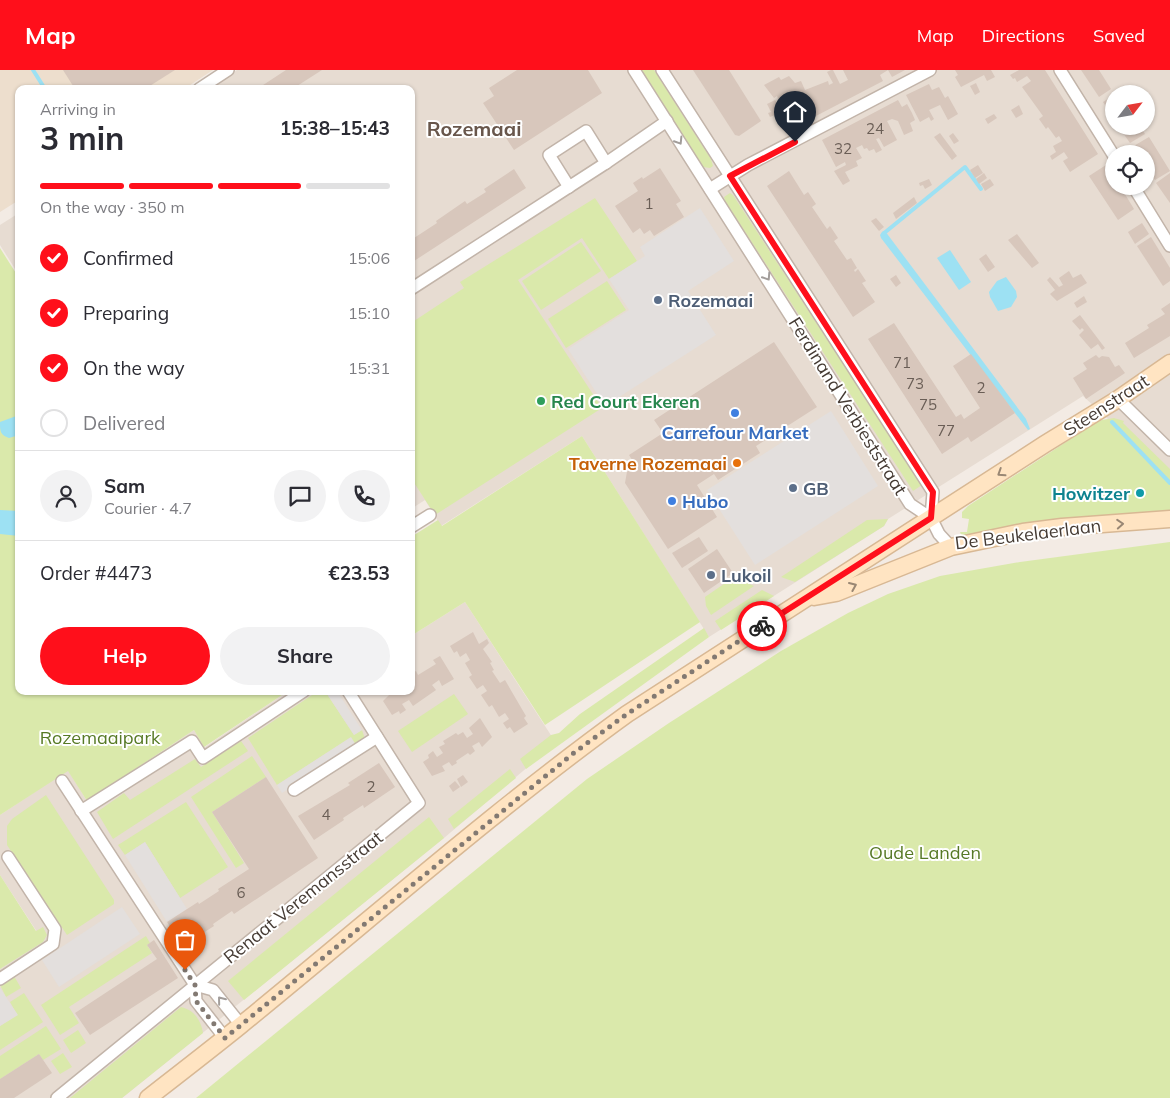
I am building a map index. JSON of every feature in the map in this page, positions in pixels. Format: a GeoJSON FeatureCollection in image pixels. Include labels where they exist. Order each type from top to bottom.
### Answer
{"type":"FeatureCollection","features":[{"type":"Feature","properties":{"kind":"main road","name":"Steenstraat"},"geometry":{"type":"LineString","coordinates":[[148,1098],[225,1038],[575,752],[683,676],[1118,399],[1170,363]]}},
{"type":"Feature","properties":{"kind":"main road","name":"De Beukelaerlaan"},"geometry":{"type":"LineString","coordinates":[[951,546],[1023,532],[1062,527],[1170,519]]}},
{"type":"Feature","properties":{"kind":"main road"},"geometry":{"type":"LineString","coordinates":[[806,598],[836,593],[951,546]]}},
{"type":"Feature","properties":{"kind":"street"},"geometry":{"type":"LineString","coordinates":[[205,85],[228,70]]}},
{"type":"Feature","properties":{"kind":"street","name":"Ferdinand Verbieststraat"},"geometry":{"type":"LineString","coordinates":[[634,70],[910,504],[931,518],[933,492],[662,70]]}},
{"type":"Feature","properties":{"kind":"street"},"geometry":{"type":"LineString","coordinates":[[710,189],[730,176],[930,70]]}},
{"type":"Feature","properties":{"kind":"street"},"geometry":{"type":"LineString","coordinates":[[1060,70],[1107,145]]}},
{"type":"Feature","properties":{"kind":"street"},"geometry":{"type":"LineString","coordinates":[[415,286],[606,163],[667,121]]}},
{"type":"Feature","properties":{"kind":"street"},"geometry":{"type":"LineString","coordinates":[[569,187],[548,155],[586,131],[606,163]]}},
{"type":"Feature","properties":{"kind":"street"},"geometry":{"type":"LineString","coordinates":[[1139,195],[1170,246]]}},
{"type":"Feature","properties":{"kind":"street"},"geometry":{"type":"LineString","coordinates":[[1118,399],[1170,450]]}},
{"type":"Feature","properties":{"kind":"street"},"geometry":{"type":"LineString","coordinates":[[415,524],[430,515]]}},
{"type":"Feature","properties":{"kind":"street","name":"De Beukelaerlaan"},"geometry":{"type":"LineString","coordinates":[[931,518],[939,534],[951,546]]}},
{"type":"Feature","properties":{"kind":"street"},"geometry":{"type":"LineString","coordinates":[[81,811],[192,741],[203,758],[298,695]]}},
{"type":"Feature","properties":{"kind":"street","name":"Renaat Veremansstraat"},"geometry":{"type":"LineString","coordinates":[[57,1098],[419,803],[351,695]]}},
{"type":"Feature","properties":{"kind":"street"},"geometry":{"type":"LineString","coordinates":[[294,790],[377,737]]}},
{"type":"Feature","properties":{"kind":"street"},"geometry":{"type":"LineString","coordinates":[[62,781],[195,985],[196,1001],[225,1038]]}},
{"type":"Feature","properties":{"kind":"street"},"geometry":{"type":"LineString","coordinates":[[0,978],[53,944],[56,929],[8,858]]}},
{"type":"Feature","properties":{"kind":"street"},"geometry":{"type":"LineString","coordinates":[[195,985],[213,990],[241,1025]]}},
{"type":"Feature","properties":{"kind":"shaded area"},"geometry":{"type":"Polygon","coordinates":[[[0,70],[213,70],[190,85],[15,85],[15,203],[0,212],[0,70]]]}},
{"type":"Feature","properties":{"kind":"shaded area"},"geometry":{"type":"Polygon","coordinates":[[[237,70],[1170,70],[1170,476],[1083,396],[888,519],[884,526],[709,637],[582,436],[441,526],[425,500],[415,506],[415,85],[216,85],[237,70]]]}},
{"type":"Feature","properties":{"kind":"shaded area","name":"Rozemaai"},"geometry":{"type":"Polygon","coordinates":[[[700,208],[734,261],[688,291],[716,335],[605,406],[568,349],[629,310],[609,279],[645,256],[640,247],[700,208]]]}},
{"type":"Feature","properties":{"kind":"shaded area"},"geometry":{"type":"Polygon","coordinates":[[[15,216],[15,269],[0,245],[0,225],[15,216]]]}},
{"type":"Feature","properties":{"kind":"shaded area","name":"GB"},"geometry":{"type":"Polygon","coordinates":[[[831,411],[878,486],[755,565],[707,490],[831,411]]]}},
{"type":"Feature","properties":{"kind":"shaded area"},"geometry":{"type":"Polygon","coordinates":[[[465,602],[556,743],[444,838],[122,1098],[0,1098],[0,969],[43,941],[0,875],[0,815],[68,770],[87,801],[194,730],[205,747],[282,695],[415,695],[415,633],[465,602]]]}},
{"type":"Feature","properties":{"kind":"shaded area"},"geometry":{"type":"Polygon","coordinates":[[[328,695],[340,695],[362,730],[354,735],[328,695]]]}},
{"type":"Feature","properties":{"kind":"shaded area"},"geometry":{"type":"Polygon","coordinates":[[[351,737],[356,745],[282,793],[277,785],[351,737]]]}},
{"type":"Feature","properties":{"kind":"shaded area"},"geometry":{"type":"Polygon","coordinates":[[[145,842],[187,909],[167,922],[125,855],[145,842]]]}},
{"type":"Feature","properties":{"kind":"shaded area"},"geometry":{"type":"Polygon","coordinates":[[[122,907],[140,934],[59,987],[42,960],[122,907]]]}},
{"type":"Feature","properties":{"kind":"shaded area"},"geometry":{"type":"Polygon","coordinates":[[[0,988],[18,1015],[0,1026],[0,988]]]}},
{"type":"Feature","properties":{"kind":"green space"},"geometry":{"type":"Polygon","coordinates":[[[640,70],[654,70],[711,159],[713,166],[710,168],[703,167],[640,70]]]}},
{"type":"Feature","properties":{"kind":"green space"},"geometry":{"type":"Polygon","coordinates":[[[730,193],[922,485],[913,491],[725,201],[724,197],[730,193]]]}},
{"type":"Feature","properties":{"kind":"green space"},"geometry":{"type":"Polygon","coordinates":[[[595,198],[637,261],[609,279],[582,238],[518,280],[602,408],[435,515],[415,484],[415,320],[464,288],[460,282],[595,198]]]}},
{"type":"Feature","properties":{"kind":"green space"},"geometry":{"type":"Polygon","coordinates":[[[581,242],[601,271],[541,310],[522,281],[581,242]]]}},
{"type":"Feature","properties":{"kind":"green space","name":"Rozemaaipark"},"geometry":{"type":"Polygon","coordinates":[[[0,248],[15,272],[15,695],[282,695],[204,747],[194,730],[87,801],[68,771],[0,815],[0,248]]]}},
{"type":"Feature","properties":{"kind":"green space"},"geometry":{"type":"Polygon","coordinates":[[[607,281],[626,310],[566,348],[548,319],[607,281]]]}},
{"type":"Feature","properties":{"kind":"green space"},"geometry":{"type":"Polygon","coordinates":[[[1114,418],[1124,421],[1123,423],[1170,469],[1170,515],[963,540],[960,532],[967,532],[969,519],[962,518],[962,512],[968,506],[1092,425],[1102,420],[1114,418]]]}},
{"type":"Feature","properties":{"kind":"green space"},"geometry":{"type":"Polygon","coordinates":[[[582,436],[700,622],[545,725],[465,602],[415,633],[415,534],[438,520],[442,526],[582,436]]]}},
{"type":"Feature","properties":{"kind":"green space"},"geometry":{"type":"Polygon","coordinates":[[[888,519],[884,526],[795,582],[781,577],[867,520],[888,519]]]}},
{"type":"Feature","properties":{"kind":"green space","name":"Oude Landen"},"geometry":{"type":"Polygon","coordinates":[[[1170,542],[1170,1098],[196,1098],[587,779],[669,723],[781,651],[848,613],[888,594],[940,576],[1020,562],[1170,542]]]}},
{"type":"Feature","properties":{"kind":"green space"},"geometry":{"type":"Polygon","coordinates":[[[734,577],[754,586],[711,615],[706,606],[705,597],[734,577]]]}},
{"type":"Feature","properties":{"kind":"green space"},"geometry":{"type":"Polygon","coordinates":[[[762,590],[774,596],[721,630],[715,621],[762,590]]]}},
{"type":"Feature","properties":{"kind":"green space"},"geometry":{"type":"Polygon","coordinates":[[[704,628],[709,637],[526,769],[520,759],[551,735],[559,733],[580,714],[704,628]]]}},
{"type":"Feature","properties":{"kind":"green space"},"geometry":{"type":"Polygon","coordinates":[[[454,694],[468,714],[412,752],[398,731],[454,694]]]}},
{"type":"Feature","properties":{"kind":"green space"},"geometry":{"type":"Polygon","coordinates":[[[312,695],[328,695],[354,735],[362,730],[365,739],[356,745],[350,738],[277,785],[248,738],[312,695]]]}},
{"type":"Feature","properties":{"kind":"green space"},"geometry":{"type":"Polygon","coordinates":[[[241,741],[248,751],[113,839],[97,812],[124,793],[130,800],[195,759],[201,767],[241,741]]]}},
{"type":"Feature","properties":{"kind":"green space"},"geometry":{"type":"Polygon","coordinates":[[[252,756],[266,777],[212,812],[244,863],[236,868],[191,797],[252,756]]]}},
{"type":"Feature","properties":{"kind":"green space"},"geometry":{"type":"Polygon","coordinates":[[[510,769],[516,778],[454,829],[448,819],[510,769]]]}},
{"type":"Feature","properties":{"kind":"green space"},"geometry":{"type":"Polygon","coordinates":[[[46,795],[114,900],[114,904],[67,935],[7,845],[7,826],[12,819],[46,795]]]}},
{"type":"Feature","properties":{"kind":"green space"},"geometry":{"type":"Polygon","coordinates":[[[186,802],[228,867],[180,898],[145,842],[125,855],[118,845],[186,802]]]}},
{"type":"Feature","properties":{"kind":"green space"},"geometry":{"type":"Polygon","coordinates":[[[429,817],[444,838],[244,1000],[228,981],[429,817]]]}},
{"type":"Feature","properties":{"kind":"green space"},"geometry":{"type":"Polygon","coordinates":[[[0,875],[36,931],[43,927],[47,935],[43,942],[0,969],[0,875]]]}},
{"type":"Feature","properties":{"kind":"green space"},"geometry":{"type":"Polygon","coordinates":[[[146,936],[150,943],[147,945],[152,953],[69,1007],[79,1023],[60,1035],[41,1005],[146,936]]]}},
{"type":"Feature","properties":{"kind":"green space"},"geometry":{"type":"Polygon","coordinates":[[[14,976],[21,988],[6,997],[0,985],[14,976]]]}},
{"type":"Feature","properties":{"kind":"green space"},"geometry":{"type":"Polygon","coordinates":[[[24,993],[43,1022],[0,1050],[0,1026],[17,1015],[10,1002],[24,993]]]}},
{"type":"Feature","properties":{"kind":"green space"},"geometry":{"type":"Polygon","coordinates":[[[181,1007],[190,1010],[196,1016],[201,1024],[203,1033],[122,1098],[70,1098],[181,1007]]]}},
{"type":"Feature","properties":{"kind":"green space"},"geometry":{"type":"Polygon","coordinates":[[[46,1026],[61,1049],[43,1060],[39,1054],[0,1079],[0,1056],[46,1026]]]}},
{"type":"Feature","properties":{"kind":"green space"},"geometry":{"type":"Polygon","coordinates":[[[78,1030],[86,1043],[71,1053],[63,1040],[78,1030]]]}},
{"type":"Feature","properties":{"kind":"green space"},"geometry":{"type":"Polygon","coordinates":[[[63,1053],[72,1067],[60,1074],[51,1061],[63,1053]]]}},
{"type":"Feature","properties":{"kind":"water"},"geometry":{"type":"Polygon","coordinates":[[[885,231],[1026,419],[1030,429],[1028,430],[881,238],[880,235],[885,231]]]}},
{"type":"Feature","properties":{"kind":"water"},"geometry":{"type":"Polygon","coordinates":[[[950,250],[971,282],[959,290],[937,258],[950,250]]]}},
{"type":"Feature","properties":{"kind":"water"},"geometry":{"type":"Polygon","coordinates":[[[1006,277],[1016,291],[1017,297],[1011,307],[998,311],[989,292],[997,281],[1006,277]]]}},
{"type":"Feature","properties":{"kind":"water"},"geometry":{"type":"Polygon","coordinates":[[[15,416],[15,436],[9,438],[4,436],[0,430],[0,422],[15,416]]]}},
{"type":"Feature","properties":{"kind":"water"},"geometry":{"type":"Polygon","coordinates":[[[0,510],[15,511],[15,536],[0,534],[0,510]]]}},
{"type":"Feature","properties":{"kind":"building"},"geometry":{"type":"Polygon","coordinates":[[[63,70],[175,70],[151,85],[72,85],[63,70]]]}},
{"type":"Feature","properties":{"kind":"building"},"geometry":{"type":"Polygon","coordinates":[[[286,70],[322,70],[299,85],[263,85],[286,70]]]}},
{"type":"Feature","properties":{"kind":"building"},"geometry":{"type":"Polygon","coordinates":[[[517,70],[588,70],[602,93],[514,150],[483,103],[494,96],[489,88],[517,70]]]}},
{"type":"Feature","properties":{"kind":"building"},"geometry":{"type":"Polygon","coordinates":[[[693,70],[729,70],[761,121],[739,136],[735,135],[693,70]]]}},
{"type":"Feature","properties":{"kind":"building"},"geometry":{"type":"Polygon","coordinates":[[[833,70],[840,84],[848,80],[843,70],[888,70],[880,75],[883,81],[814,117],[806,100],[784,111],[777,96],[774,98],[764,85],[779,77],[781,80],[789,76],[795,83],[801,81],[805,90],[828,81],[829,85],[833,83],[827,72],[833,70]]]}},
{"type":"Feature","properties":{"kind":"building"},"geometry":{"type":"Polygon","coordinates":[[[888,70],[905,70],[892,77],[888,70]]]}},
{"type":"Feature","properties":{"kind":"building"},"geometry":{"type":"Polygon","coordinates":[[[955,70],[991,70],[995,77],[987,81],[984,75],[961,87],[955,77],[958,75],[955,70]]]}},
{"type":"Feature","properties":{"kind":"building"},"geometry":{"type":"Polygon","coordinates":[[[1019,70],[1045,70],[1098,154],[1070,172],[1063,161],[1068,158],[1064,152],[1052,160],[1050,156],[1056,152],[1053,146],[1062,141],[1059,136],[1056,138],[1048,127],[1046,129],[1039,119],[1043,116],[1022,87],[1031,81],[1027,76],[1017,82],[1010,75],[1019,70]]]}},
{"type":"Feature","properties":{"kind":"building"},"geometry":{"type":"Polygon","coordinates":[[[1081,70],[1099,70],[1108,85],[1105,85],[1105,93],[1099,97],[1081,70]]]}},
{"type":"Feature","properties":{"kind":"building"},"geometry":{"type":"Polygon","coordinates":[[[976,83],[980,92],[975,95],[970,86],[976,83]]]}},
{"type":"Feature","properties":{"kind":"building"},"geometry":{"type":"Polygon","coordinates":[[[929,84],[932,90],[939,87],[945,98],[948,96],[958,114],[948,120],[940,105],[929,110],[934,119],[931,121],[929,117],[920,122],[906,95],[929,84]]]}},
{"type":"Feature","properties":{"kind":"building"},"geometry":{"type":"Polygon","coordinates":[[[775,100],[784,111],[770,117],[768,113],[771,112],[767,104],[775,100]]]}},
{"type":"Feature","properties":{"kind":"building"},"geometry":{"type":"Polygon","coordinates":[[[898,100],[902,107],[907,104],[912,113],[915,120],[910,123],[913,131],[904,135],[898,121],[892,119],[887,121],[897,140],[884,147],[879,138],[876,139],[882,150],[876,153],[874,149],[869,151],[867,148],[864,149],[862,145],[856,148],[862,158],[856,161],[858,166],[845,172],[850,181],[843,185],[834,171],[846,165],[845,162],[836,167],[822,140],[898,100]]]}},
{"type":"Feature","properties":{"kind":"building"},"geometry":{"type":"Polygon","coordinates":[[[1019,105],[1023,114],[1016,118],[1011,110],[1019,105]]]}},
{"type":"Feature","properties":{"kind":"building"},"geometry":{"type":"Polygon","coordinates":[[[994,114],[997,118],[988,124],[985,119],[994,114]]]}},
{"type":"Feature","properties":{"kind":"building"},"geometry":{"type":"Polygon","coordinates":[[[940,133],[957,156],[952,160],[934,137],[940,133]]]}},
{"type":"Feature","properties":{"kind":"building"},"geometry":{"type":"Polygon","coordinates":[[[953,133],[959,141],[954,144],[949,136],[953,133]]]}},
{"type":"Feature","properties":{"kind":"building"},"geometry":{"type":"Polygon","coordinates":[[[1124,135],[1143,135],[1130,143],[1124,135]]]}},
{"type":"Feature","properties":{"kind":"building"},"geometry":{"type":"Polygon","coordinates":[[[1149,137],[1154,145],[1135,145],[1149,137]]]}},
{"type":"Feature","properties":{"kind":"building"},"geometry":{"type":"Polygon","coordinates":[[[1155,147],[1170,171],[1155,180],[1155,147]]]}},
{"type":"Feature","properties":{"kind":"building"},"geometry":{"type":"Polygon","coordinates":[[[978,165],[983,173],[975,178],[970,170],[978,165]]]}},
{"type":"Feature","properties":{"kind":"building"},"geometry":{"type":"Polygon","coordinates":[[[1105,166],[1105,195],[1125,195],[1134,209],[1118,220],[1089,176],[1105,166]]]}},
{"type":"Feature","properties":{"kind":"building"},"geometry":{"type":"Polygon","coordinates":[[[660,168],[681,201],[676,204],[684,217],[654,236],[650,230],[644,234],[640,228],[633,233],[615,206],[638,191],[633,183],[660,168]]]}},
{"type":"Feature","properties":{"kind":"building"},"geometry":{"type":"Polygon","coordinates":[[[514,169],[526,188],[415,260],[415,237],[465,201],[467,204],[486,192],[484,189],[514,169]]]}},
{"type":"Feature","properties":{"kind":"building"},"geometry":{"type":"Polygon","coordinates":[[[789,171],[804,195],[808,192],[816,204],[812,207],[827,229],[830,226],[838,238],[834,241],[847,260],[851,258],[857,268],[854,270],[855,272],[858,269],[866,281],[862,283],[875,302],[853,317],[767,186],[789,171]]]}},
{"type":"Feature","properties":{"kind":"building"},"geometry":{"type":"Polygon","coordinates":[[[984,173],[987,178],[979,184],[976,179],[984,173]]]}},
{"type":"Feature","properties":{"kind":"building"},"geometry":{"type":"Polygon","coordinates":[[[1170,173],[1170,203],[1156,183],[1170,173]]]}},
{"type":"Feature","properties":{"kind":"building"},"geometry":{"type":"Polygon","coordinates":[[[929,179],[932,185],[925,189],[923,185],[920,186],[919,183],[929,179]]]}},
{"type":"Feature","properties":{"kind":"building"},"geometry":{"type":"Polygon","coordinates":[[[990,179],[994,185],[985,191],[981,184],[990,179]]]}},
{"type":"Feature","properties":{"kind":"building"},"geometry":{"type":"Polygon","coordinates":[[[914,197],[917,203],[896,219],[893,213],[914,197]]]}},
{"type":"Feature","properties":{"kind":"building"},"geometry":{"type":"Polygon","coordinates":[[[876,218],[884,227],[879,231],[871,221],[876,218]]]}},
{"type":"Feature","properties":{"kind":"building"},"geometry":{"type":"Polygon","coordinates":[[[1142,223],[1149,234],[1135,244],[1128,232],[1142,223]]]}},
{"type":"Feature","properties":{"kind":"building"},"geometry":{"type":"Polygon","coordinates":[[[1017,234],[1039,263],[1032,268],[1008,240],[1017,234]]]}},
{"type":"Feature","properties":{"kind":"building"},"geometry":{"type":"Polygon","coordinates":[[[1151,237],[1170,268],[1170,281],[1163,286],[1137,246],[1151,237]]]}},
{"type":"Feature","properties":{"kind":"building"},"geometry":{"type":"Polygon","coordinates":[[[986,254],[995,267],[988,272],[979,259],[986,254]]]}},
{"type":"Feature","properties":{"kind":"building"},"geometry":{"type":"Polygon","coordinates":[[[1069,271],[1073,278],[1081,274],[1087,283],[1057,301],[1050,294],[1055,290],[1047,280],[1050,277],[1059,287],[1063,285],[1059,278],[1069,271]]]}},
{"type":"Feature","properties":{"kind":"building"},"geometry":{"type":"Polygon","coordinates":[[[896,275],[901,283],[896,287],[890,279],[896,275]]]}},
{"type":"Feature","properties":{"kind":"building"},"geometry":{"type":"Polygon","coordinates":[[[1084,296],[1087,302],[1077,308],[1074,303],[1084,296]]]}},
{"type":"Feature","properties":{"kind":"building"},"geometry":{"type":"Polygon","coordinates":[[[1170,303],[1170,336],[1134,358],[1125,343],[1149,328],[1147,325],[1165,314],[1161,309],[1170,303]]]}},
{"type":"Feature","properties":{"kind":"building"},"geometry":{"type":"Polygon","coordinates":[[[1080,315],[1105,348],[1102,350],[1098,344],[1091,349],[1079,335],[1084,330],[1082,328],[1080,330],[1072,321],[1080,315]]]}},
{"type":"Feature","properties":{"kind":"building"},"geometry":{"type":"Polygon","coordinates":[[[894,323],[956,417],[961,414],[964,419],[980,408],[953,366],[971,354],[1015,413],[971,442],[968,437],[942,454],[868,339],[894,323]]]}},
{"type":"Feature","properties":{"kind":"building","name":"Carrefour Market"},"geometry":{"type":"Polygon","coordinates":[[[774,342],[817,407],[756,446],[760,453],[718,480],[714,474],[697,485],[717,517],[668,549],[625,483],[628,466],[634,463],[629,455],[663,433],[654,420],[774,342]]]}},
{"type":"Feature","properties":{"kind":"building"},"geometry":{"type":"Polygon","coordinates":[[[1096,355],[1099,358],[1102,356],[1109,357],[1115,367],[1119,365],[1125,373],[1086,399],[1073,378],[1087,369],[1083,363],[1096,355]]]}},
{"type":"Feature","properties":{"kind":"building"},"geometry":{"type":"Polygon","coordinates":[[[699,537],[708,551],[682,568],[672,553],[699,537]]]}},
{"type":"Feature","properties":{"kind":"building"},"geometry":{"type":"Polygon","coordinates":[[[717,549],[733,573],[704,593],[688,569],[717,549]]]}},
{"type":"Feature","properties":{"kind":"building"},"geometry":{"type":"Polygon","coordinates":[[[473,632],[479,644],[487,639],[489,643],[483,649],[492,662],[490,663],[494,670],[492,671],[500,683],[505,680],[526,716],[524,718],[528,724],[514,733],[510,727],[507,729],[503,723],[509,719],[505,713],[499,717],[492,705],[489,707],[481,695],[487,691],[483,685],[477,689],[469,677],[472,675],[465,663],[470,660],[466,653],[460,657],[457,651],[454,653],[450,646],[473,632]]]}},
{"type":"Feature","properties":{"kind":"building"},"geometry":{"type":"Polygon","coordinates":[[[440,656],[454,679],[442,686],[439,680],[432,685],[436,690],[413,706],[409,700],[402,704],[406,710],[400,714],[399,711],[392,715],[383,701],[389,695],[415,695],[415,672],[418,675],[436,664],[433,660],[440,656]]]}},
{"type":"Feature","properties":{"kind":"building"},"geometry":{"type":"Polygon","coordinates":[[[480,718],[492,737],[482,747],[479,742],[472,746],[475,751],[470,755],[468,753],[452,766],[449,762],[442,766],[445,771],[432,776],[423,762],[429,758],[428,755],[433,751],[437,757],[443,753],[439,747],[445,744],[443,741],[456,733],[458,735],[463,732],[467,738],[473,734],[469,728],[480,718]]]}},
{"type":"Feature","properties":{"kind":"building"},"geometry":{"type":"Polygon","coordinates":[[[379,763],[395,787],[364,808],[363,805],[343,818],[344,820],[314,840],[298,816],[350,785],[348,783],[379,763]]]}},
{"type":"Feature","properties":{"kind":"building"},"geometry":{"type":"Polygon","coordinates":[[[463,775],[468,782],[461,787],[457,779],[463,775]]]}},
{"type":"Feature","properties":{"kind":"building"},"geometry":{"type":"Polygon","coordinates":[[[266,777],[318,858],[234,914],[232,911],[213,924],[214,926],[183,946],[167,922],[198,902],[199,904],[249,869],[212,812],[266,777]]]}},
{"type":"Feature","properties":{"kind":"building"},"geometry":{"type":"Polygon","coordinates":[[[455,781],[460,787],[453,792],[449,786],[455,781]]]}},
{"type":"Feature","properties":{"kind":"building"},"geometry":{"type":"Polygon","coordinates":[[[154,940],[178,978],[90,1035],[75,1013],[157,959],[147,945],[154,940]]]}},
{"type":"Feature","properties":{"kind":"building"},"geometry":{"type":"Polygon","coordinates":[[[39,1054],[52,1073],[14,1098],[0,1098],[0,1079],[39,1054]]]}},
{"type":"Feature","properties":{"kind":"waterway"},"geometry":{"type":"LineString","coordinates":[[33,70],[42,85]]}},
{"type":"Feature","properties":{"kind":"waterway"},"geometry":{"type":"LineString","coordinates":[[883,234],[965,167],[981,189]]}},
{"type":"Feature","properties":{"kind":"waterway"},"geometry":{"type":"LineString","coordinates":[[1112,422],[1170,483]]}},
{"type":"Feature","properties":{"kind":"way so far"},"geometry":{"type":"LineString","coordinates":[[185,970],[195,985],[196,1001],[225,1038],[575,752],[627,714],[762,626]]}},
{"type":"Feature","properties":{"kind":"place","name":"Rozemaai"},"geometry":{"type":"Point","coordinates":[658,300]}},
{"type":"Feature","properties":{"kind":"place","name":"Red Court Ekeren"},"geometry":{"type":"Point","coordinates":[541,401]}},
{"type":"Feature","properties":{"kind":"place","name":"Carrefour Market"},"geometry":{"type":"Point","coordinates":[735,413]}},
{"type":"Feature","properties":{"kind":"place","name":"Taverne Rozemaai"},"geometry":{"type":"Point","coordinates":[737,463]}},
{"type":"Feature","properties":{"kind":"place","name":"GB"},"geometry":{"type":"Point","coordinates":[793,488]}},
{"type":"Feature","properties":{"kind":"place","name":"Howitzer"},"geometry":{"type":"Point","coordinates":[1140,493]}},
{"type":"Feature","properties":{"kind":"place","name":"Hubo"},"geometry":{"type":"Point","coordinates":[672,501]}},
{"type":"Feature","properties":{"kind":"place","name":"Lukoil"},"geometry":{"type":"Point","coordinates":[711,575]}},
{"type":"Feature","properties":{"kind":"district","name":"Rozemaai"},"geometry":{"type":"Point","coordinates":[474,128]}},
{"type":"Feature","properties":{"kind":"route"},"geometry":{"type":"LineString","coordinates":[[762,626],[931,518],[933,492],[730,176],[795,142]]}}]}
